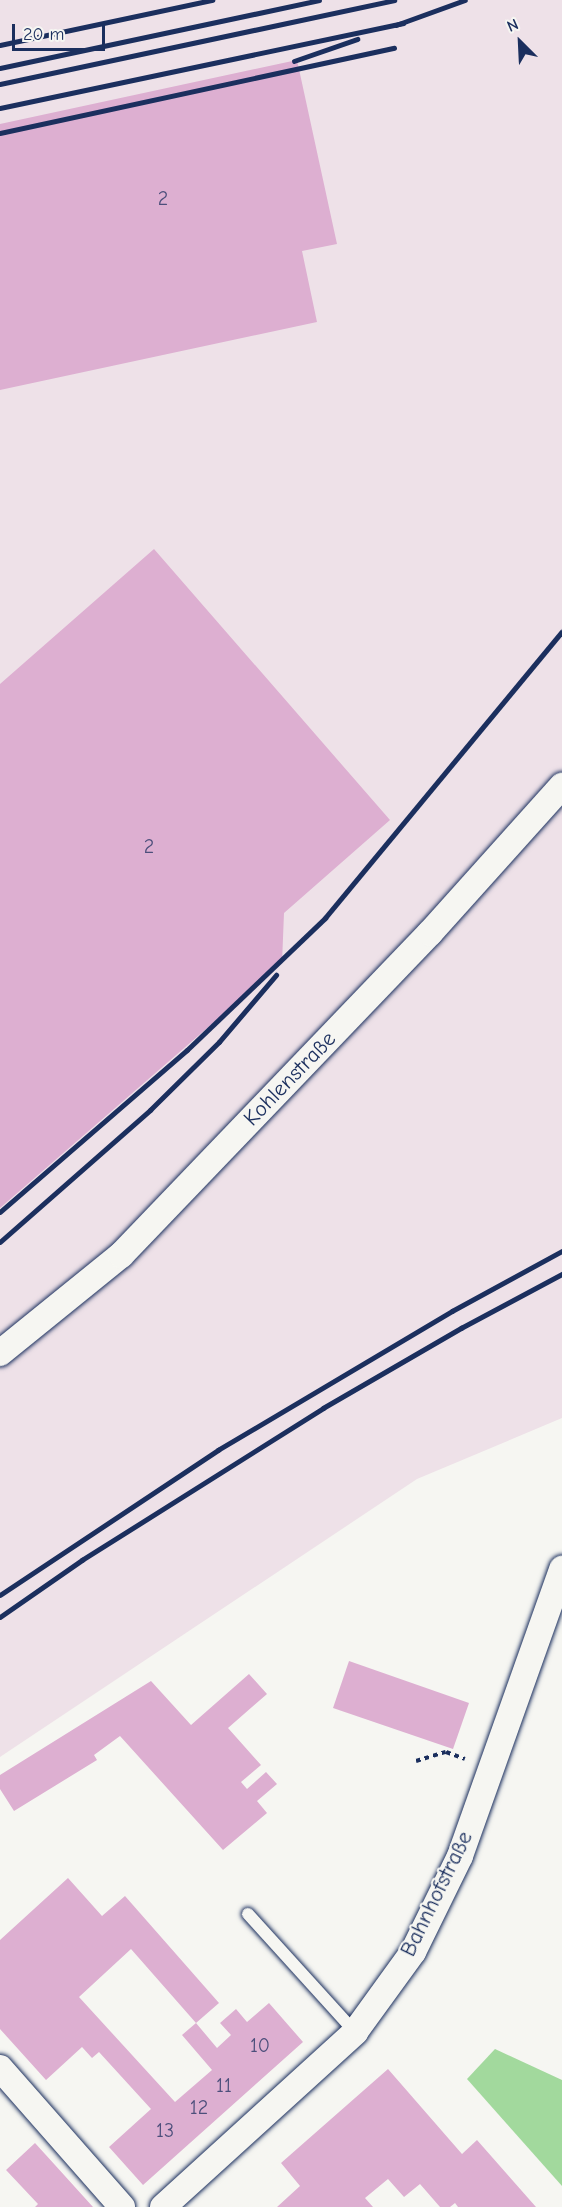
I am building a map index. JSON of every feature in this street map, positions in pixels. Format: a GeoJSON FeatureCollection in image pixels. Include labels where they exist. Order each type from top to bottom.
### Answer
{"type":"FeatureCollection","features":[{"type":"Feature","properties":{"kind":"street","name":"Kohlenstraße"},"geometry":{"type":"LineString","coordinates":[[0,1353],[121,1255],[430,933],[562,786]]}},
{"type":"Feature","properties":{"kind":"street","name":"Bahnhofstraße"},"geometry":{"type":"LineString","coordinates":[[163,2207],[355,2031],[413,1952],[460,1857],[562,1569]]}},
{"type":"Feature","properties":{"kind":"street"},"geometry":{"type":"LineString","coordinates":[[0,2068],[122,2207]]}},
{"type":"Feature","properties":{"kind":"lane"},"geometry":{"type":"LineString","coordinates":[[248,1914],[355,2031]]}},
{"type":"Feature","properties":{"kind":"path"},"geometry":{"type":"LineString","coordinates":[[417,1761],[446,1752],[491,1767]]}},
{"type":"Feature","properties":{"kind":"shaded area"},"geometry":{"type":"Polygon","coordinates":[[[0,0],[562,0],[562,1418],[417,1479],[0,1757],[0,0]]]}},
{"type":"Feature","properties":{"kind":"green space"},"geometry":{"type":"Polygon","coordinates":[[[495,2049],[562,2080],[562,2186],[467,2079],[495,2049]]]}},
{"type":"Feature","properties":{"kind":"building"},"geometry":{"type":"Polygon","coordinates":[[[297,60],[337,244],[302,251],[317,322],[0,390],[0,124],[297,60]]]}},
{"type":"Feature","properties":{"kind":"building"},"geometry":{"type":"Polygon","coordinates":[[[154,549],[390,820],[284,913],[282,963],[0,1208],[0,684],[154,549]]]}},
{"type":"Feature","properties":{"kind":"building"},"geometry":{"type":"Polygon","coordinates":[[[349,1661],[469,1703],[453,1749],[333,1708],[349,1661]]]}},
{"type":"Feature","properties":{"kind":"building"},"geometry":{"type":"Polygon","coordinates":[[[249,1674],[267,1694],[228,1728],[261,1765],[241,1782],[247,1789],[266,1772],[277,1784],[257,1801],[267,1813],[223,1850],[120,1736],[94,1755],[97,1760],[14,1811],[0,1789],[0,1775],[151,1681],[191,1725],[249,1674]]]}},
{"type":"Feature","properties":{"kind":"building"},"geometry":{"type":"Polygon","coordinates":[[[68,1878],[102,1916],[125,1896],[219,2003],[196,2023],[217,2048],[231,2035],[220,2023],[236,2009],[247,2022],[269,2003],[303,2042],[143,2185],[109,2147],[151,2109],[99,2052],[92,2058],[82,2047],[46,2080],[0,2029],[0,1940],[68,1878]],[[131,1949],[79,1997],[175,2102],[212,2070],[182,2035],[196,2023],[131,1949]]]}},
{"type":"Feature","properties":{"kind":"building"},"geometry":{"type":"Polygon","coordinates":[[[388,2069],[462,2154],[477,2140],[536,2207],[458,2207],[455,2203],[450,2207],[440,2207],[420,2184],[404,2197],[388,2179],[365,2198],[373,2207],[277,2207],[300,2186],[281,2163],[388,2069]]]}},
{"type":"Feature","properties":{"kind":"building"},"geometry":{"type":"Polygon","coordinates":[[[35,2143],[93,2207],[35,2207],[38,2204],[6,2170],[35,2143]]]}},
{"type":"Feature","properties":{"kind":"railway"},"geometry":{"type":"LineString","coordinates":[[0,45],[212,0]]}},
{"type":"Feature","properties":{"kind":"railway"},"geometry":{"type":"LineString","coordinates":[[0,68],[319,0]]}},
{"type":"Feature","properties":{"kind":"railway"},"geometry":{"type":"LineString","coordinates":[[0,84],[394,0]]}},
{"type":"Feature","properties":{"kind":"railway"},"geometry":{"type":"LineString","coordinates":[[396,25],[465,0]]}},
{"type":"Feature","properties":{"kind":"railway"},"geometry":{"type":"LineString","coordinates":[[0,108],[403,23]]}},
{"type":"Feature","properties":{"kind":"railway"},"geometry":{"type":"LineString","coordinates":[[294,61],[357,39]]}},
{"type":"Feature","properties":{"kind":"railway"},"geometry":{"type":"LineString","coordinates":[[0,133],[394,48]]}},
{"type":"Feature","properties":{"kind":"railway"},"geometry":{"type":"LineString","coordinates":[[0,1212],[187,1050],[325,918],[562,632]]}},
{"type":"Feature","properties":{"kind":"railway"},"geometry":{"type":"LineString","coordinates":[[0,1242],[150,1110],[219,1042],[276,975]]}},
{"type":"Feature","properties":{"kind":"railway"},"geometry":{"type":"LineString","coordinates":[[0,1595],[218,1450],[452,1311],[562,1251]]}},
{"type":"Feature","properties":{"kind":"railway"},"geometry":{"type":"LineString","coordinates":[[0,1617],[82,1560],[323,1408],[461,1328],[562,1274]]}}]}
